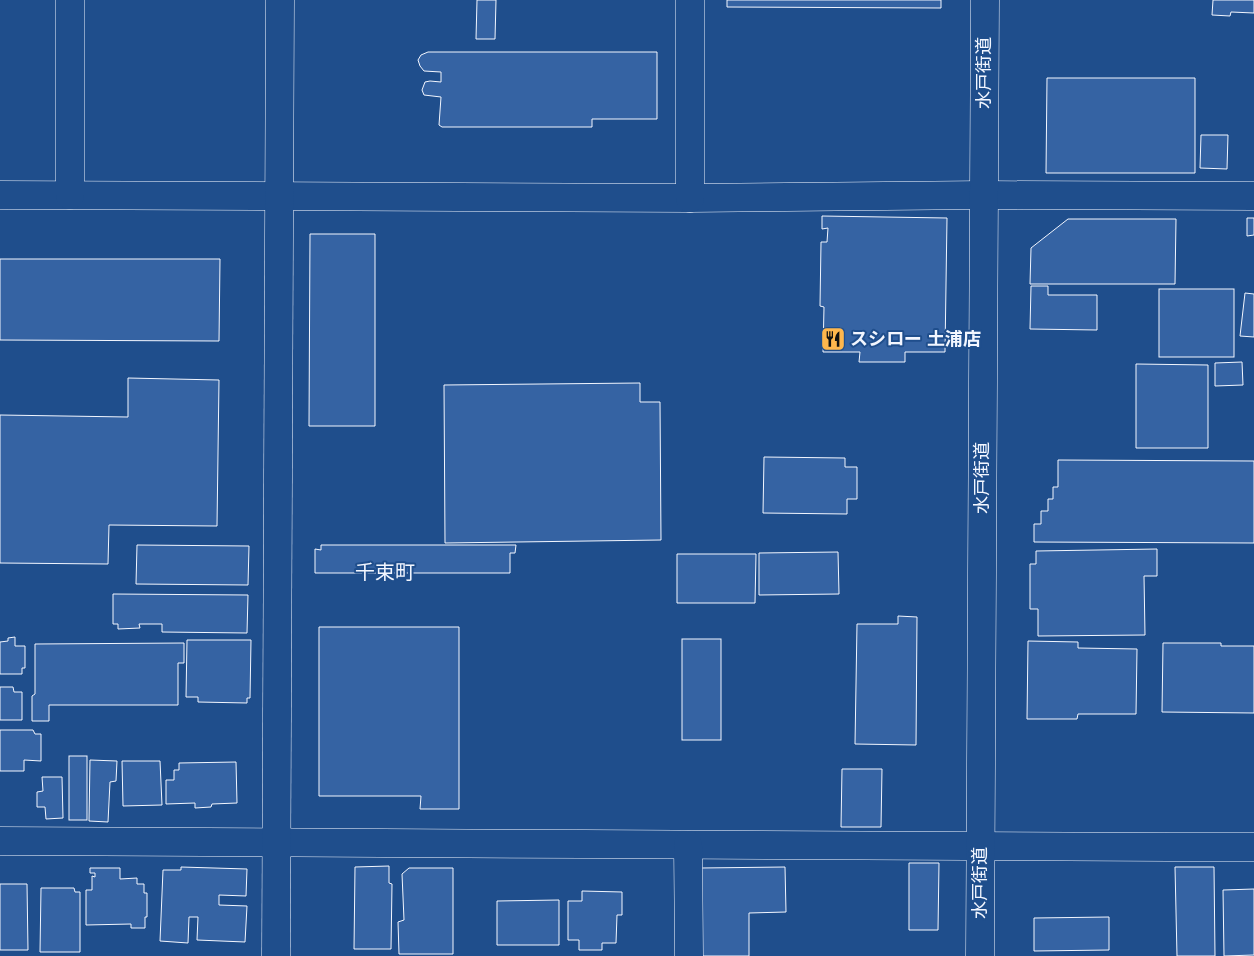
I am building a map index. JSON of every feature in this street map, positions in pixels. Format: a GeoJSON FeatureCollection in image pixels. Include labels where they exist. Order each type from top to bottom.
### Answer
{"type":"FeatureCollection","features":[{"type":"Feature","properties":{"kind":"main road"},"geometry":{"type":"LineString","coordinates":[[70,0],[70,195]]}},
{"type":"Feature","properties":{"kind":"main road"},"geometry":{"type":"LineString","coordinates":[[276,956],[280,0]]}},
{"type":"Feature","properties":{"kind":"main road"},"geometry":{"type":"LineString","coordinates":[[690,0],[690,198]]}},
{"type":"Feature","properties":{"kind":"main road","name":"水戸街道"},"geometry":{"type":"LineString","coordinates":[[980,956],[979,847],[985,0]]}},
{"type":"Feature","properties":{"kind":"main road"},"geometry":{"type":"LineString","coordinates":[[0,195],[690,198],[983,195],[1254,196]]}},
{"type":"Feature","properties":{"kind":"main road"},"geometry":{"type":"LineString","coordinates":[[0,841],[277,841],[688,846],[1254,847]]}},
{"type":"Feature","properties":{"kind":"main road"},"geometry":{"type":"LineString","coordinates":[[688,846],[689,956]]}},
{"type":"Feature","properties":{"kind":"building"},"geometry":{"type":"Polygon","coordinates":[[[477,0],[496,0],[495,39],[476,39],[477,0]]]}},
{"type":"Feature","properties":{"kind":"building"},"geometry":{"type":"Polygon","coordinates":[[[727,0],[941,0],[941,8],[727,7],[727,0]]]}},
{"type":"Feature","properties":{"kind":"building"},"geometry":{"type":"Polygon","coordinates":[[[1213,0],[1254,0],[1254,13],[1231,12],[1230,16],[1212,15],[1213,0]]]}},
{"type":"Feature","properties":{"kind":"building"},"geometry":{"type":"Polygon","coordinates":[[[428,52],[657,52],[657,119],[592,119],[592,127],[442,127],[439,125],[441,97],[424,95],[422,90],[425,82],[441,82],[441,72],[424,71],[420,66],[418,60],[421,55],[428,52]]]}},
{"type":"Feature","properties":{"kind":"building"},"geometry":{"type":"Polygon","coordinates":[[[1047,78],[1195,78],[1195,173],[1046,173],[1047,78]]]}},
{"type":"Feature","properties":{"kind":"building"},"geometry":{"type":"Polygon","coordinates":[[[1201,135],[1228,135],[1227,169],[1200,168],[1201,135]]]}},
{"type":"Feature","properties":{"kind":"building"},"geometry":{"type":"Polygon","coordinates":[[[822,216],[947,218],[945,352],[905,352],[905,362],[859,362],[860,352],[823,352],[824,307],[820,306],[821,242],[827,242],[828,228],[822,229],[822,216]]]}},
{"type":"Feature","properties":{"kind":"building"},"geometry":{"type":"Polygon","coordinates":[[[1247,218],[1254,218],[1254,235],[1247,236],[1247,218]]]}},
{"type":"Feature","properties":{"kind":"building"},"geometry":{"type":"Polygon","coordinates":[[[1068,219],[1176,219],[1175,284],[1030,284],[1031,248],[1068,219]]]}},
{"type":"Feature","properties":{"kind":"building"},"geometry":{"type":"Polygon","coordinates":[[[310,234],[375,234],[375,426],[309,426],[310,234]]]}},
{"type":"Feature","properties":{"kind":"building"},"geometry":{"type":"Polygon","coordinates":[[[0,259],[220,259],[219,341],[0,340],[0,259]]]}},
{"type":"Feature","properties":{"kind":"building"},"geometry":{"type":"Polygon","coordinates":[[[1031,286],[1048,286],[1048,295],[1097,295],[1097,330],[1030,329],[1031,286]]]}},
{"type":"Feature","properties":{"kind":"building"},"geometry":{"type":"Polygon","coordinates":[[[1159,289],[1234,289],[1234,357],[1159,357],[1159,289]]]}},
{"type":"Feature","properties":{"kind":"building"},"geometry":{"type":"Polygon","coordinates":[[[1245,293],[1254,294],[1254,337],[1240,336],[1245,293]]]}},
{"type":"Feature","properties":{"kind":"building"},"geometry":{"type":"Polygon","coordinates":[[[1242,362],[1243,385],[1215,386],[1215,363],[1242,362]]]}},
{"type":"Feature","properties":{"kind":"building"},"geometry":{"type":"Polygon","coordinates":[[[1136,364],[1208,365],[1208,448],[1136,448],[1136,364]]]}},
{"type":"Feature","properties":{"kind":"building"},"geometry":{"type":"Polygon","coordinates":[[[128,378],[219,380],[217,526],[109,525],[108,564],[0,563],[0,415],[128,417],[128,378]]]}},
{"type":"Feature","properties":{"kind":"building"},"geometry":{"type":"Polygon","coordinates":[[[640,383],[640,402],[660,402],[661,540],[445,543],[444,385],[640,383]]]}},
{"type":"Feature","properties":{"kind":"building"},"geometry":{"type":"Polygon","coordinates":[[[764,457],[845,458],[845,467],[857,467],[857,499],[847,499],[847,514],[763,513],[764,457]]]}},
{"type":"Feature","properties":{"kind":"building"},"geometry":{"type":"Polygon","coordinates":[[[1058,460],[1254,461],[1254,543],[1034,542],[1034,524],[1041,524],[1041,511],[1048,511],[1048,499],[1053,499],[1053,487],[1058,487],[1058,460]]]}},
{"type":"Feature","properties":{"kind":"building"},"geometry":{"type":"Polygon","coordinates":[[[137,545],[249,546],[248,585],[136,584],[137,545]]]}},
{"type":"Feature","properties":{"kind":"building"},"geometry":{"type":"Polygon","coordinates":[[[321,545],[516,545],[515,553],[510,553],[510,573],[315,573],[315,549],[321,550],[321,545]]]}},
{"type":"Feature","properties":{"kind":"building"},"geometry":{"type":"Polygon","coordinates":[[[1157,549],[1157,576],[1144,576],[1145,635],[1038,636],[1038,609],[1030,609],[1030,564],[1036,564],[1036,551],[1157,549]]]}},
{"type":"Feature","properties":{"kind":"building"},"geometry":{"type":"Polygon","coordinates":[[[838,552],[839,594],[759,595],[759,553],[838,552]]]}},
{"type":"Feature","properties":{"kind":"building"},"geometry":{"type":"Polygon","coordinates":[[[677,554],[756,554],[755,603],[677,603],[677,554]]]}},
{"type":"Feature","properties":{"kind":"building"},"geometry":{"type":"Polygon","coordinates":[[[113,594],[248,595],[247,633],[162,632],[162,624],[139,624],[140,628],[118,629],[118,624],[113,624],[113,594]]]}},
{"type":"Feature","properties":{"kind":"building"},"geometry":{"type":"Polygon","coordinates":[[[898,616],[917,617],[916,745],[855,744],[857,624],[898,624],[898,616]]]}},
{"type":"Feature","properties":{"kind":"building"},"geometry":{"type":"Polygon","coordinates":[[[319,627],[459,627],[459,809],[420,809],[421,796],[319,796],[319,627]]]}},
{"type":"Feature","properties":{"kind":"building"},"geometry":{"type":"Polygon","coordinates":[[[15,637],[15,646],[25,646],[25,668],[22,668],[22,674],[0,674],[0,642],[8,641],[8,638],[15,637]]]}},
{"type":"Feature","properties":{"kind":"building"},"geometry":{"type":"Polygon","coordinates":[[[682,639],[721,639],[721,740],[682,740],[682,639]]]}},
{"type":"Feature","properties":{"kind":"building"},"geometry":{"type":"Polygon","coordinates":[[[187,640],[251,640],[250,698],[247,698],[247,703],[198,702],[198,697],[186,697],[187,640]]]}},
{"type":"Feature","properties":{"kind":"building"},"geometry":{"type":"Polygon","coordinates":[[[1028,641],[1078,642],[1078,648],[1137,649],[1136,714],[1078,714],[1077,719],[1027,719],[1028,641]]]}},
{"type":"Feature","properties":{"kind":"building"},"geometry":{"type":"Polygon","coordinates":[[[184,643],[184,663],[178,663],[178,705],[49,705],[49,721],[32,721],[32,696],[35,694],[35,644],[184,643]]]}},
{"type":"Feature","properties":{"kind":"building"},"geometry":{"type":"Polygon","coordinates":[[[1163,643],[1221,643],[1221,646],[1254,646],[1254,713],[1162,712],[1163,643]]]}},
{"type":"Feature","properties":{"kind":"building"},"geometry":{"type":"Polygon","coordinates":[[[0,687],[13,687],[14,692],[22,692],[22,720],[0,720],[0,687]]]}},
{"type":"Feature","properties":{"kind":"building"},"geometry":{"type":"Polygon","coordinates":[[[0,730],[33,730],[35,734],[41,734],[41,761],[24,760],[24,771],[0,771],[0,730]]]}},
{"type":"Feature","properties":{"kind":"building"},"geometry":{"type":"Polygon","coordinates":[[[69,756],[87,756],[87,820],[69,820],[69,756]]]}},
{"type":"Feature","properties":{"kind":"building"},"geometry":{"type":"Polygon","coordinates":[[[90,760],[117,761],[116,781],[110,782],[108,822],[89,821],[90,760]]]}},
{"type":"Feature","properties":{"kind":"building"},"geometry":{"type":"Polygon","coordinates":[[[122,761],[160,761],[162,805],[123,806],[122,761]]]}},
{"type":"Feature","properties":{"kind":"building"},"geometry":{"type":"Polygon","coordinates":[[[236,762],[237,803],[212,804],[211,807],[195,808],[195,803],[166,804],[166,780],[174,780],[174,770],[179,770],[179,763],[236,762]]]}},
{"type":"Feature","properties":{"kind":"building"},"geometry":{"type":"Polygon","coordinates":[[[842,769],[882,769],[881,827],[841,827],[842,769]]]}},
{"type":"Feature","properties":{"kind":"building"},"geometry":{"type":"Polygon","coordinates":[[[42,777],[62,777],[63,818],[46,819],[45,807],[37,807],[37,792],[43,791],[42,777]]]}},
{"type":"Feature","properties":{"kind":"building"},"geometry":{"type":"Polygon","coordinates":[[[909,863],[939,863],[938,930],[909,930],[909,863]]]}},
{"type":"Feature","properties":{"kind":"building"},"geometry":{"type":"Polygon","coordinates":[[[389,866],[389,883],[392,884],[391,949],[354,949],[355,867],[389,866]]]}},
{"type":"Feature","properties":{"kind":"building"},"geometry":{"type":"Polygon","coordinates":[[[181,867],[247,869],[246,896],[219,895],[219,905],[247,906],[245,942],[197,940],[198,917],[189,917],[188,943],[160,941],[163,870],[181,870],[181,867]]]}},
{"type":"Feature","properties":{"kind":"building"},"geometry":{"type":"Polygon","coordinates":[[[785,867],[786,912],[749,913],[749,956],[701,956],[700,868],[785,867]]]}},
{"type":"Feature","properties":{"kind":"building"},"geometry":{"type":"Polygon","coordinates":[[[1175,867],[1214,867],[1215,956],[1177,956],[1175,867]]]}},
{"type":"Feature","properties":{"kind":"building"},"geometry":{"type":"Polygon","coordinates":[[[90,868],[120,868],[120,879],[137,878],[137,884],[144,884],[144,893],[147,893],[145,928],[131,928],[131,924],[86,925],[86,890],[92,890],[92,876],[95,877],[95,873],[90,873],[90,868]]]}},
{"type":"Feature","properties":{"kind":"building"},"geometry":{"type":"Polygon","coordinates":[[[409,868],[453,868],[453,954],[399,954],[398,922],[404,920],[402,874],[409,868]]]}},
{"type":"Feature","properties":{"kind":"building"},"geometry":{"type":"Polygon","coordinates":[[[0,884],[27,884],[28,950],[0,950],[0,884]]]}},
{"type":"Feature","properties":{"kind":"building"},"geometry":{"type":"Polygon","coordinates":[[[41,888],[74,888],[75,892],[80,892],[80,952],[40,952],[41,888]]]}},
{"type":"Feature","properties":{"kind":"building"},"geometry":{"type":"Polygon","coordinates":[[[1254,889],[1254,955],[1224,956],[1223,890],[1254,889]]]}},
{"type":"Feature","properties":{"kind":"building"},"geometry":{"type":"Polygon","coordinates":[[[582,891],[622,892],[622,915],[617,915],[616,943],[602,943],[602,950],[579,950],[579,940],[568,940],[568,901],[582,901],[582,891]]]}},
{"type":"Feature","properties":{"kind":"building"},"geometry":{"type":"Polygon","coordinates":[[[559,900],[559,945],[497,945],[497,901],[559,900]]]}},
{"type":"Feature","properties":{"kind":"building"},"geometry":{"type":"Polygon","coordinates":[[[1109,917],[1109,950],[1034,951],[1034,918],[1109,917]]]}},
{"type":"Feature","properties":{"kind":"place","name":"スシロー 土浦店"},"geometry":{"type":"Point","coordinates":[833,339]}},
{"type":"Feature","properties":{"kind":"district","name":"千束町"},"geometry":{"type":"Point","coordinates":[385,572]}}]}
